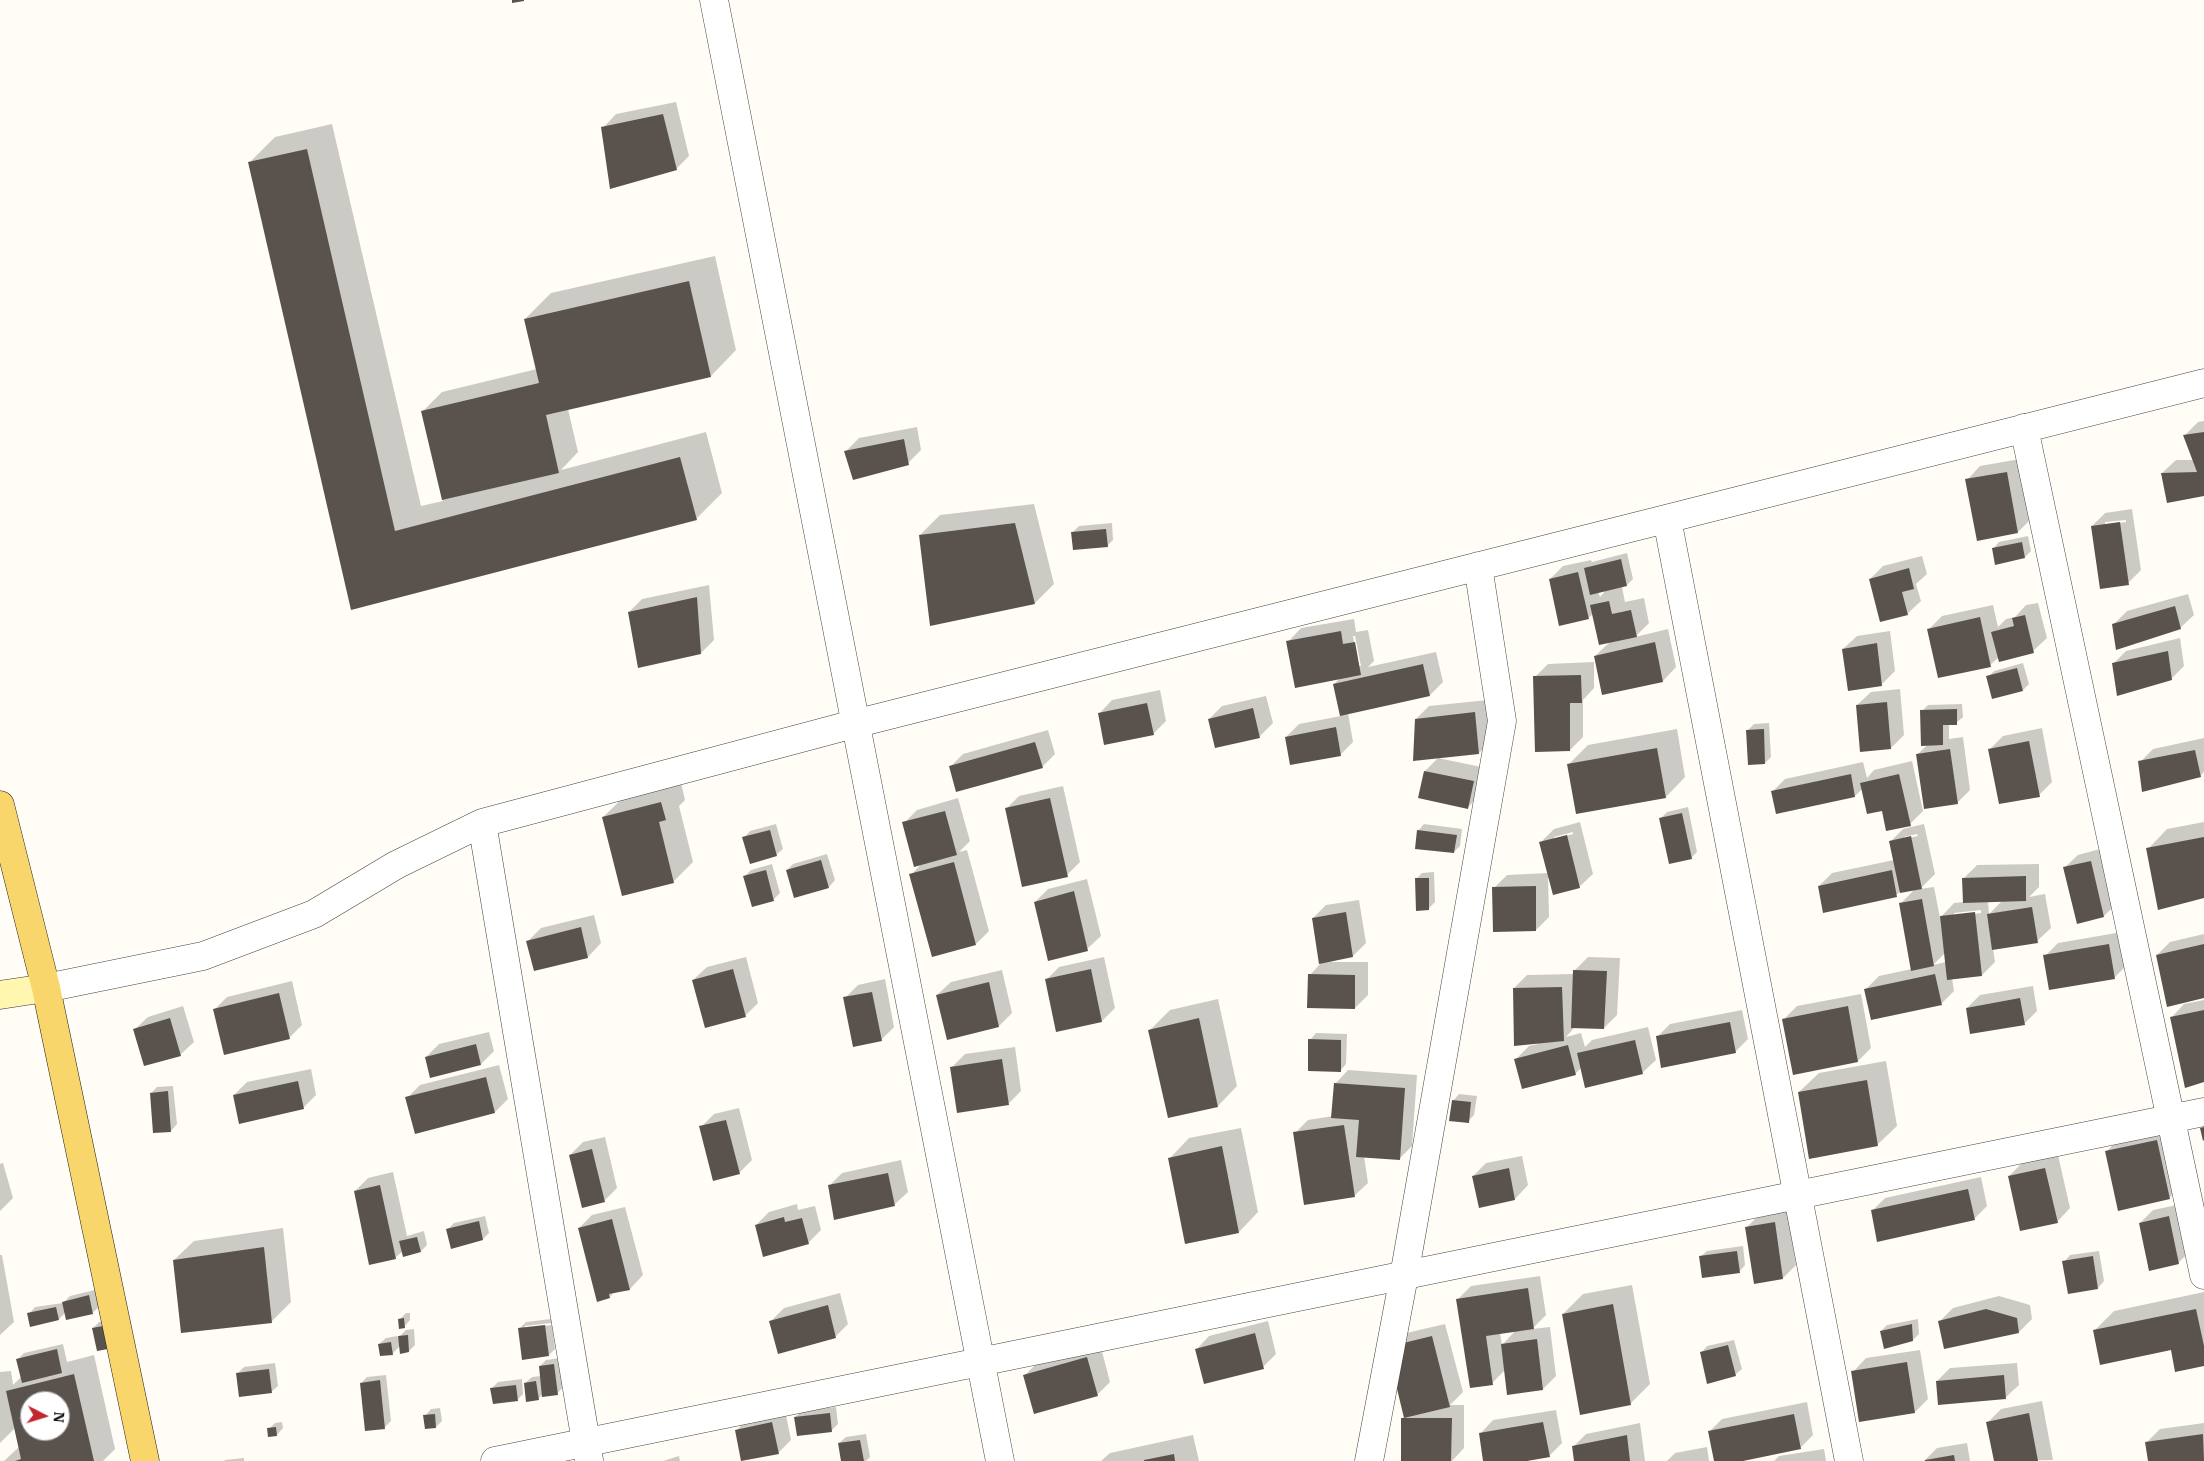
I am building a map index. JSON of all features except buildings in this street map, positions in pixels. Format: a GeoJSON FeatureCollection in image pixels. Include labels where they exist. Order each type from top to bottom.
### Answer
{"type":"FeatureCollection","features":[{"type":"Feature","properties":{"kind":"main road"},"geometry":{"type":"LineString","coordinates":[[0,805],[46,988],[145,1461]]}},
{"type":"Feature","properties":{"kind":"street"},"geometry":{"type":"LineString","coordinates":[[714,0],[854,724],[1000,1461]]}},
{"type":"Feature","properties":{"kind":"street"},"geometry":{"type":"LineString","coordinates":[[0,995],[46,988],[203,956],[314,914],[396,865],[482,823],[854,724],[2204,383]]}},
{"type":"Feature","properties":{"kind":"street"},"geometry":{"type":"LineString","coordinates":[[2024,428],[2204,1275]]}},
{"type":"Feature","properties":{"kind":"street"},"geometry":{"type":"LineString","coordinates":[[1667,519],[1849,1461]]}},
{"type":"Feature","properties":{"kind":"street"},"geometry":{"type":"LineString","coordinates":[[1369,1461],[1404,1276],[1502,721],[1478,566]]}},
{"type":"Feature","properties":{"kind":"street"},"geometry":{"type":"LineString","coordinates":[[482,823],[588,1452]]}},
{"type":"Feature","properties":{"kind":"street"},"geometry":{"type":"LineString","coordinates":[[495,1461],[588,1452],[980,1362],[2204,1112]]}}]}
